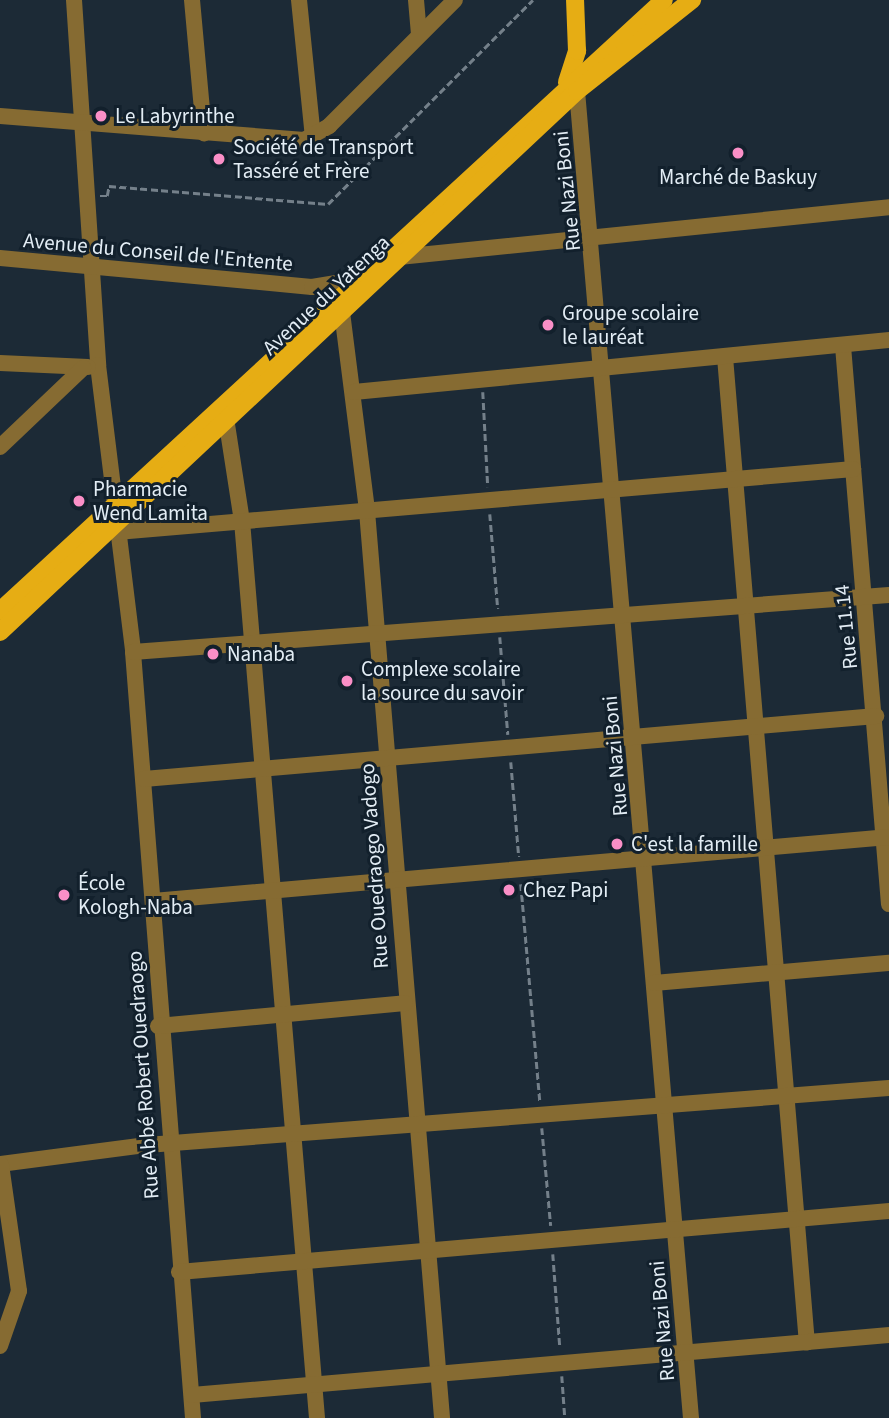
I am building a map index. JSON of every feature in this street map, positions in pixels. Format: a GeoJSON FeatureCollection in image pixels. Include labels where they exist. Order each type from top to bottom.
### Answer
{"type":"FeatureCollection","features":[{"type":"Feature","properties":{"kind":"main road"},"geometry":{"type":"LineString","coordinates":[[572,88],[577,51],[575,0]]}},
{"type":"Feature","properties":{"kind":"main road","name":"Avenue du Yatenga"},"geometry":{"type":"LineString","coordinates":[[0,632],[400,257],[664,0]]}},
{"type":"Feature","properties":{"kind":"main road","name":"Avenue du Yatenga"},"geometry":{"type":"LineString","coordinates":[[0,611],[113,502],[354,280],[572,88],[692,0]]}},
{"type":"Feature","properties":{"kind":"street","name":"Rue Abbé Robert Ouedraogo"},"geometry":{"type":"LineString","coordinates":[[74,0],[86,122],[92,266],[91,366],[133,652],[153,901],[158,1026],[167,1146],[193,1418]]}},
{"type":"Feature","properties":{"kind":"street"},"geometry":{"type":"LineString","coordinates":[[192,0],[204,133]]}},
{"type":"Feature","properties":{"kind":"street"},"geometry":{"type":"LineString","coordinates":[[299,0],[313,137]]}},
{"type":"Feature","properties":{"kind":"street"},"geometry":{"type":"LineString","coordinates":[[416,0],[419,34]]}},
{"type":"Feature","properties":{"kind":"street"},"geometry":{"type":"LineString","coordinates":[[0,116],[204,133],[313,137],[455,0]]}},
{"type":"Feature","properties":{"kind":"street","name":"Rue Nazi Boni"},"geometry":{"type":"LineString","coordinates":[[572,88],[593,238],[691,1418]]}},
{"type":"Feature","properties":{"kind":"street"},"geometry":{"type":"LineString","coordinates":[[400,257],[889,206]]}},
{"type":"Feature","properties":{"kind":"street","name":"Avenue du Conseil de l'Entente"},"geometry":{"type":"LineString","coordinates":[[0,258],[312,288],[354,280]]}},
{"type":"Feature","properties":{"kind":"street","name":"Avenue du Conseil de l'Entente"},"geometry":{"type":"LineString","coordinates":[[312,288],[323,297],[319,312]]}},
{"type":"Feature","properties":{"kind":"street","name":"Rue Ouedraogo Vadogo"},"geometry":{"type":"LineString","coordinates":[[342,312],[367,511],[405,1003],[442,1418]]}},
{"type":"Feature","properties":{"kind":"street"},"geometry":{"type":"LineString","coordinates":[[354,392],[889,340]]}},
{"type":"Feature","properties":{"kind":"street","name":"Rue 11.14"},"geometry":{"type":"LineString","coordinates":[[843,346],[863,597],[887,837],[889,904]]}},
{"type":"Feature","properties":{"kind":"street"},"geometry":{"type":"LineString","coordinates":[[726,357],[794,1219],[807,1343]]}},
{"type":"Feature","properties":{"kind":"street"},"geometry":{"type":"LineString","coordinates":[[0,363],[91,366]]}},
{"type":"Feature","properties":{"kind":"street"},"geometry":{"type":"LineString","coordinates":[[0,447],[91,366]]}},
{"type":"Feature","properties":{"kind":"street"},"geometry":{"type":"LineString","coordinates":[[226,418],[242,521],[250,643],[263,768],[317,1418]]}},
{"type":"Feature","properties":{"kind":"street"},"geometry":{"type":"LineString","coordinates":[[115,527],[242,521],[853,469]]}},
{"type":"Feature","properties":{"kind":"street"},"geometry":{"type":"LineString","coordinates":[[133,652],[889,595]]}},
{"type":"Feature","properties":{"kind":"street"},"geometry":{"type":"LineString","coordinates":[[144,779],[387,759],[634,734],[876,716]]}},
{"type":"Feature","properties":{"kind":"street"},"geometry":{"type":"LineString","coordinates":[[153,901],[643,855],[887,837]]}},
{"type":"Feature","properties":{"kind":"street"},"geometry":{"type":"LineString","coordinates":[[654,983],[889,963]]}},
{"type":"Feature","properties":{"kind":"street"},"geometry":{"type":"LineString","coordinates":[[158,1026],[405,1003]]}},
{"type":"Feature","properties":{"kind":"street"},"geometry":{"type":"LineString","coordinates":[[0,1346],[19,1291],[1,1164],[167,1146],[417,1129],[889,1088]]}},
{"type":"Feature","properties":{"kind":"street"},"geometry":{"type":"LineString","coordinates":[[179,1272],[889,1211]]}},
{"type":"Feature","properties":{"kind":"street"},"geometry":{"type":"LineString","coordinates":[[192,1395],[561,1361],[686,1354],[889,1335]]}},
{"type":"Feature","properties":{"kind":"path"},"geometry":{"type":"LineString","coordinates":[[482,380],[489,500],[565,1418]]}},
{"type":"Feature","properties":{"kind":"place","name":"Le Labyrinthe"},"geometry":{"type":"Point","coordinates":[101,116]}},
{"type":"Feature","properties":{"kind":"place","name":"Marché de Baskuy"},"geometry":{"type":"Point","coordinates":[738,153]}},
{"type":"Feature","properties":{"kind":"place","name":"Société de Transport Tasséré et Frère"},"geometry":{"type":"Point","coordinates":[219,159]}},
{"type":"Feature","properties":{"kind":"place","name":"Groupe scolaire le lauréat"},"geometry":{"type":"Point","coordinates":[548,325]}},
{"type":"Feature","properties":{"kind":"place","name":"Pharmacie Wend Lamita"},"geometry":{"type":"Point","coordinates":[79,501]}},
{"type":"Feature","properties":{"kind":"place","name":"Nanaba"},"geometry":{"type":"Point","coordinates":[213,654]}},
{"type":"Feature","properties":{"kind":"place","name":"Complexe scolaire la source du savoir"},"geometry":{"type":"Point","coordinates":[347,681]}},
{"type":"Feature","properties":{"kind":"place","name":"C'est la famille"},"geometry":{"type":"Point","coordinates":[617,844]}},
{"type":"Feature","properties":{"kind":"place","name":"Chez Papi"},"geometry":{"type":"Point","coordinates":[509,890]}},
{"type":"Feature","properties":{"kind":"place","name":"École Kologh-Naba"},"geometry":{"type":"Point","coordinates":[64,895]}}]}
